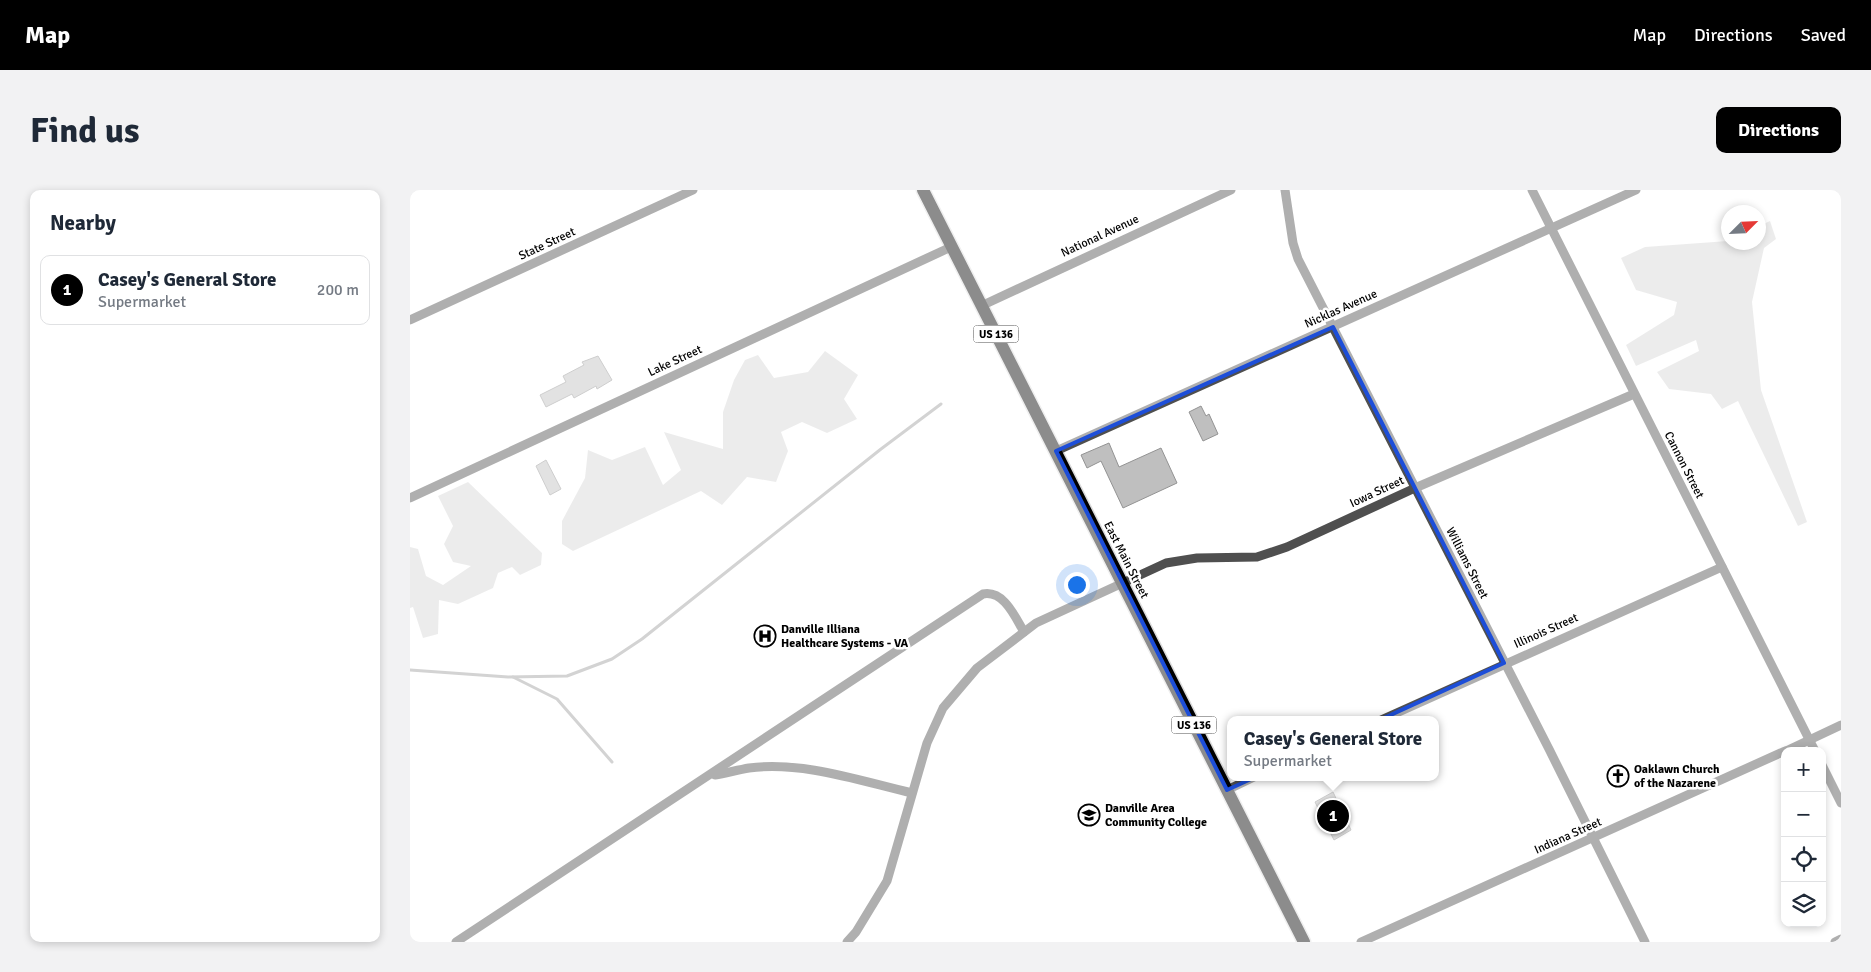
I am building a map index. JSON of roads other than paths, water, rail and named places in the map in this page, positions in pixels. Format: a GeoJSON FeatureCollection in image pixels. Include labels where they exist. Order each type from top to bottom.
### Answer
{"type":"FeatureCollection","features":[{"type":"Feature","properties":{"kind":"main road","name":"East Main Street"},"geometry":{"type":"LineString","coordinates":[[923,190],[1304,942]]}},
{"type":"Feature","properties":{"kind":"street","name":"State Street"},"geometry":{"type":"LineString","coordinates":[[410,320],[693,190]]}},
{"type":"Feature","properties":{"kind":"street","name":"National Avenue"},"geometry":{"type":"LineString","coordinates":[[981,306],[1231,190]]}},
{"type":"Feature","properties":{"kind":"street","name":"Williams Street"},"geometry":{"type":"LineString","coordinates":[[1286,190],[1293,243],[1298,259],[1644,942]]}},
{"type":"Feature","properties":{"kind":"street","name":"Cannon Street"},"geometry":{"type":"LineString","coordinates":[[1532,190],[1813,747]]}},
{"type":"Feature","properties":{"kind":"street","name":"Nicklas Avenue"},"geometry":{"type":"LineString","coordinates":[[1056,452],[1636,190]]}},
{"type":"Feature","properties":{"kind":"street","name":"Lake Street"},"geometry":{"type":"LineString","coordinates":[[410,498],[951,247]]}},
{"type":"Feature","properties":{"kind":"street","name":"Iowa Street"},"geometry":{"type":"LineString","coordinates":[[847,942],[856,932],[887,881],[927,743],[949,698],[977,668],[1036,622],[1166,563],[1197,558],[1257,556],[1272,552],[1634,394]]}},
{"type":"Feature","properties":{"kind":"street","name":"Illinois Street"},"geometry":{"type":"LineString","coordinates":[[1390,716],[1504,663],[1722,567]]}},
{"type":"Feature","properties":{"kind":"street"},"geometry":{"type":"LineString","coordinates":[[456,942],[983,594],[991,592],[998,596],[1012,612],[1024,632]]}},
{"type":"Feature","properties":{"kind":"street","name":"Indiana Street"},"geometry":{"type":"LineString","coordinates":[[1794,747],[1841,726]]}},
{"type":"Feature","properties":{"kind":"street","name":"Indiana Street"},"geometry":{"type":"LineString","coordinates":[[1361,942],[1781,753]]}},
{"type":"Feature","properties":{"kind":"street"},"geometry":{"type":"LineString","coordinates":[[710,776],[751,768],[793,768],[853,779],[912,794]]}},
{"type":"Feature","properties":{"kind":"street"},"geometry":{"type":"LineString","coordinates":[[1826,774],[1841,803]]}},
{"type":"Feature","properties":{"kind":"street"},"geometry":{"type":"LineString","coordinates":[[1227,790],[1246,781]]}},
{"type":"Feature","properties":{"kind":"street"},"geometry":{"type":"LineString","coordinates":[[1835,942],[1841,939]]}},
{"type":"Feature","properties":{"kind":"waterway"},"geometry":{"type":"LineString","coordinates":[[410,670],[508,677],[567,676],[612,659],[642,639],[881,449],[941,404]]}},
{"type":"Feature","properties":{"kind":"waterway"},"geometry":{"type":"LineString","coordinates":[[513,677],[557,699],[612,762]]}},
{"type":"Feature","properties":{"kind":"place","name":"Danville Illiana Healthcare Systems - VA"},"geometry":{"type":"Point","coordinates":[765,636]}},
{"type":"Feature","properties":{"kind":"place","name":"Oaklawn Church of the Nazarene"},"geometry":{"type":"Point","coordinates":[1618,776]}},
{"type":"Feature","properties":{"kind":"place","name":"Danville Area Community College"},"geometry":{"type":"Point","coordinates":[1089,815]}},
{"type":"Feature","properties":{"kind":"place","name":"Casey's General Store"},"geometry":{"type":"Point","coordinates":[1333,816]}}]}
